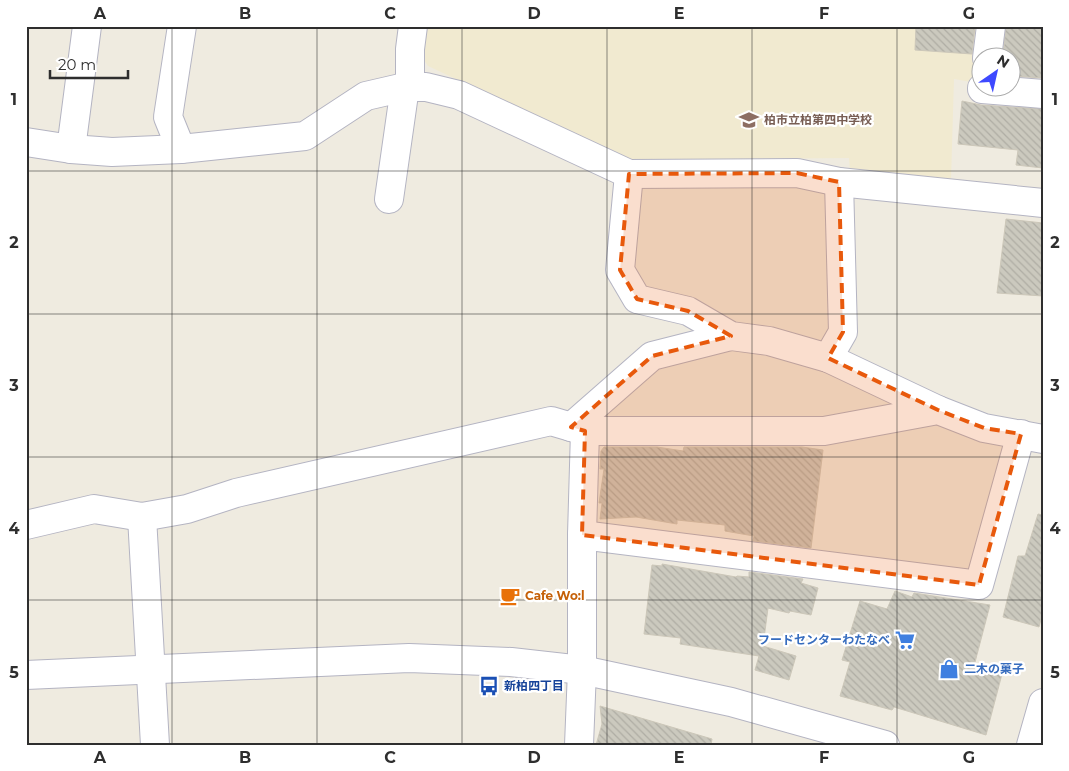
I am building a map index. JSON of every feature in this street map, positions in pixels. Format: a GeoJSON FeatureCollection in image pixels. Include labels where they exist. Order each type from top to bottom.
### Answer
{"type":"FeatureCollection","features":[{"type":"Feature","properties":{"kind":"street"},"geometry":{"type":"LineString","coordinates":[[71,149],[87,26]]}},
{"type":"Feature","properties":{"kind":"street"},"geometry":{"type":"LineString","coordinates":[[181,149],[168,118],[182,26]]}},
{"type":"Feature","properties":{"kind":"street"},"geometry":{"type":"LineString","coordinates":[[389,200],[407,87],[412,26]]}},
{"type":"Feature","properties":{"kind":"street"},"geometry":{"type":"LineString","coordinates":[[988,48],[991,26]]}},
{"type":"Feature","properties":{"kind":"street"},"geometry":{"type":"LineString","coordinates":[[26,142],[71,149],[112,152],[181,149],[305,136],[366,96],[407,87],[436,88],[459,95],[629,174],[797,173],[839,182],[1043,203]]}},
{"type":"Feature","properties":{"kind":"street"},"geometry":{"type":"LineString","coordinates":[[1022,92],[1043,94]]}},
{"type":"Feature","properties":{"kind":"street"},"geometry":{"type":"LineString","coordinates":[[629,174],[620,270],[637,299],[688,311],[731,336]]}},
{"type":"Feature","properties":{"kind":"street"},"geometry":{"type":"LineString","coordinates":[[828,358],[843,332],[839,182]]}},
{"type":"Feature","properties":{"kind":"street"},"geometry":{"type":"LineString","coordinates":[[579,745],[582,670],[582,534],[578,429],[652,356],[731,336],[770,341],[828,358],[938,410],[984,428],[1032,437],[979,585],[582,534]]}},
{"type":"Feature","properties":{"kind":"street"},"geometry":{"type":"LineString","coordinates":[[26,525],[94,509],[142,517],[186,509],[236,493],[551,421],[578,429],[824,431],[938,410]]}},
{"type":"Feature","properties":{"kind":"street"},"geometry":{"type":"LineString","coordinates":[[142,517],[155,745]]}},
{"type":"Feature","properties":{"kind":"street"},"geometry":{"type":"LineString","coordinates":[[26,675],[409,658],[511,662],[582,670],[731,702],[885,745]]}},
{"type":"Feature","properties":{"kind":"street"},"geometry":{"type":"LineString","coordinates":[[1031,745],[1043,703]]}},
{"type":"Feature","properties":{"kind":"highlighted area"},"geometry":{"type":"Polygon","coordinates":[[[797,173],[839,182],[843,332],[828,358],[938,410],[984,428],[1021,434],[979,585],[582,535],[585,431],[571,427],[652,356],[731,336],[688,311],[637,299],[620,270],[629,174],[797,173]]]}},
{"type":"Feature","properties":{"kind":"shaded area","name":"柏市立柏第四中学校"},"geometry":{"type":"Polygon","coordinates":[[[421,26],[984,26],[981,48],[972,48],[972,82],[954,79],[951,180],[850,170],[849,158],[630,160],[428,66],[418,51],[421,26]]]}},
{"type":"Feature","properties":{"kind":"building"},"geometry":{"type":"Polygon","coordinates":[[[916,26],[975,26],[972,54],[915,50],[916,26]]]}},
{"type":"Feature","properties":{"kind":"building"},"geometry":{"type":"Polygon","coordinates":[[[1006,26],[1043,29],[1042,78],[1022,77],[1022,48],[1004,48],[1006,26]]]}},
{"type":"Feature","properties":{"kind":"building"},"geometry":{"type":"Polygon","coordinates":[[[962,101],[981,105],[1043,109],[1043,168],[1016,165],[1018,150],[958,144],[962,101]]]}},
{"type":"Feature","properties":{"kind":"building"},"geometry":{"type":"Polygon","coordinates":[[[1006,219],[1043,223],[1043,296],[997,293],[1006,219]]]}},
{"type":"Feature","properties":{"kind":"building"},"geometry":{"type":"Polygon","coordinates":[[[604,447],[657,447],[683,451],[684,447],[802,447],[823,450],[811,548],[753,541],[754,536],[725,531],[725,525],[677,520],[677,524],[636,517],[600,519],[602,503],[599,503],[604,469],[600,469],[601,451],[604,447]]]}},
{"type":"Feature","properties":{"kind":"building"},"geometry":{"type":"Polygon","coordinates":[[[1038,514],[1043,515],[1043,612],[1039,627],[1003,617],[1018,556],[1025,556],[1038,514]]]}},
{"type":"Feature","properties":{"kind":"building"},"geometry":{"type":"Polygon","coordinates":[[[662,564],[736,577],[749,577],[749,572],[803,579],[801,583],[818,588],[811,615],[790,611],[789,613],[768,608],[763,646],[796,656],[789,680],[755,670],[759,656],[680,644],[681,638],[644,634],[652,565],[662,566],[662,564]]]}},
{"type":"Feature","properties":{"kind":"building"},"geometry":{"type":"Polygon","coordinates":[[[895,591],[912,597],[914,593],[990,605],[974,666],[1002,674],[986,735],[894,707],[892,710],[840,696],[850,662],[842,660],[860,601],[887,609],[895,591]]]}},
{"type":"Feature","properties":{"kind":"building"},"geometry":{"type":"Polygon","coordinates":[[[600,706],[712,739],[711,745],[596,745],[602,724],[600,706]]]}},
{"type":"Feature","properties":{"kind":"place","name":"柏市立柏第四中学校"},"geometry":{"type":"Point","coordinates":[749,120]}},
{"type":"Feature","properties":{"kind":"place","name":"Cafe Wo:l"},"geometry":{"type":"Point","coordinates":[510,596]}},
{"type":"Feature","properties":{"kind":"place","name":"フードセンターわたなべ"},"geometry":{"type":"Point","coordinates":[905,640]}},
{"type":"Feature","properties":{"kind":"place","name":"二木の菓子"},"geometry":{"type":"Point","coordinates":[949,669]}},
{"type":"Feature","properties":{"kind":"place","name":"新柏四丁目"},"geometry":{"type":"Point","coordinates":[489,686]}}]}
